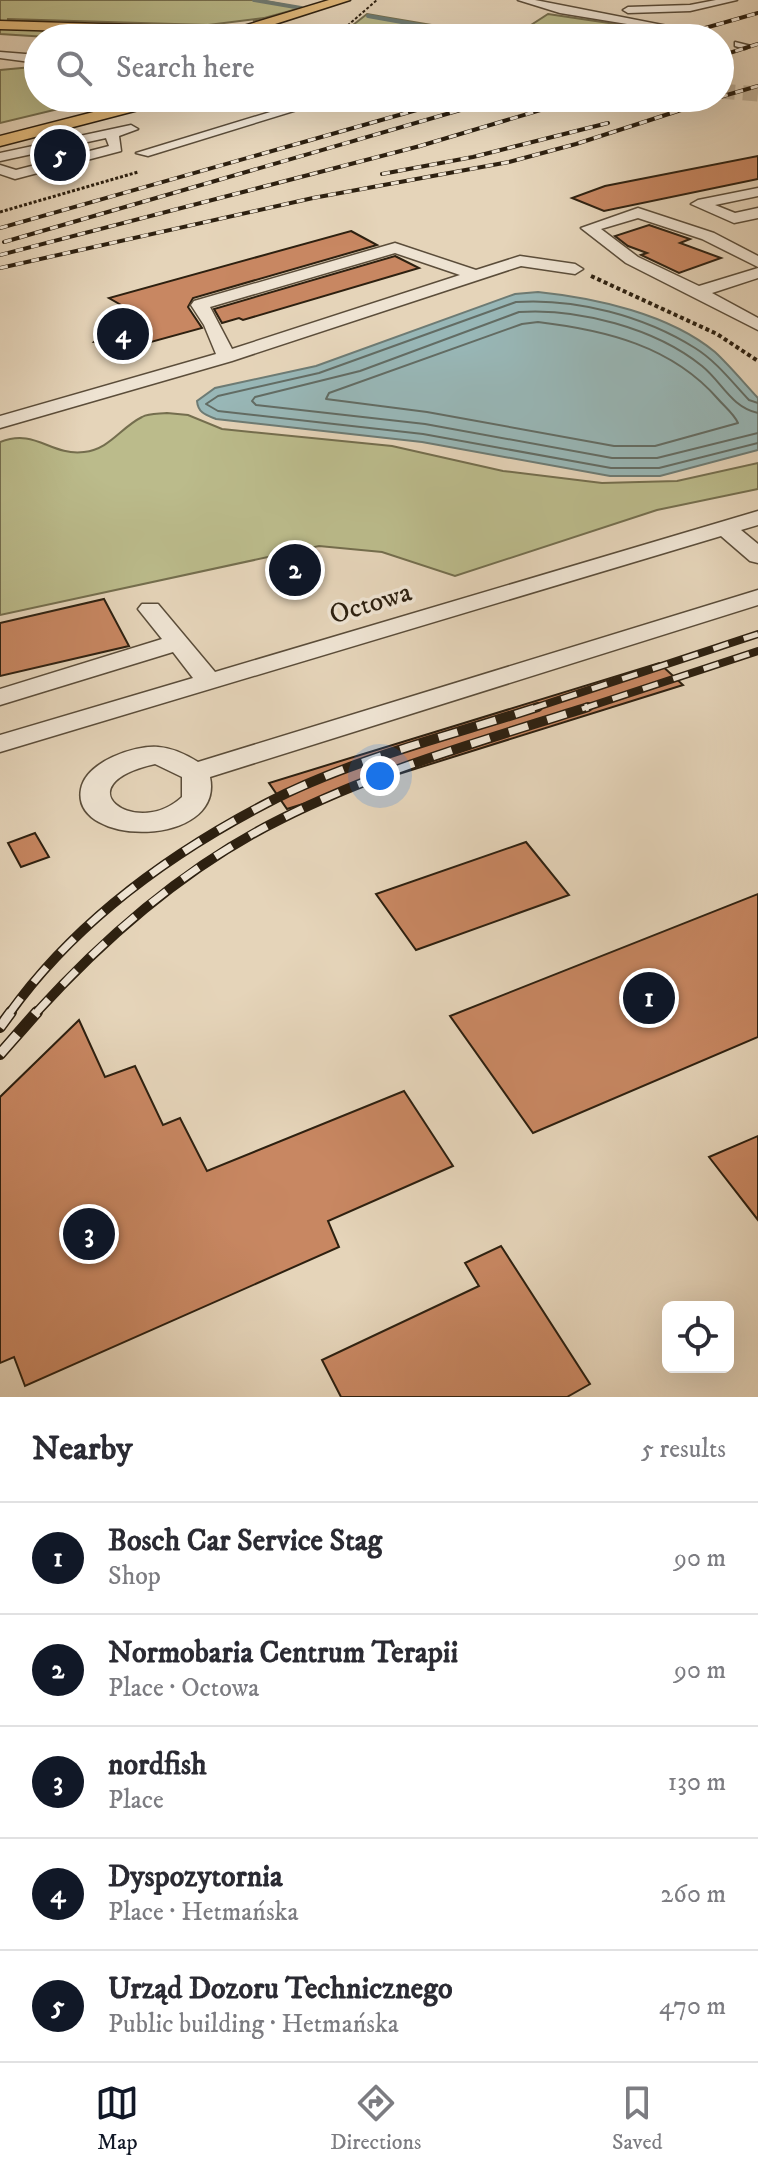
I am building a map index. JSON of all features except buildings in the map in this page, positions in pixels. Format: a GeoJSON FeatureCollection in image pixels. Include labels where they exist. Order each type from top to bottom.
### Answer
{"type":"FeatureCollection","features":[{"type":"Feature","properties":{"kind":"main road"},"geometry":{"type":"LineString","coordinates":[[270,24],[343,0]]}},
{"type":"Feature","properties":{"kind":"main road"},"geometry":{"type":"LineString","coordinates":[[338,24],[363,0]]}},
{"type":"Feature","properties":{"kind":"main road"},"geometry":{"type":"LineString","coordinates":[[309,13],[315,19],[330,24]]}},
{"type":"Feature","properties":{"kind":"main road"},"geometry":{"type":"LineString","coordinates":[[0,25],[24,26]]}},
{"type":"Feature","properties":{"kind":"main road"},"geometry":{"type":"LineString","coordinates":[[0,37],[24,38]]}},
{"type":"Feature","properties":{"kind":"main road"},"geometry":{"type":"LineString","coordinates":[[0,132],[81,112]]}},
{"type":"Feature","properties":{"kind":"main road"},"geometry":{"type":"LineString","coordinates":[[109,112],[109,123]]}},
{"type":"Feature","properties":{"kind":"main road"},"geometry":{"type":"LineString","coordinates":[[0,141],[109,123],[135,112]]}},
{"type":"Feature","properties":{"kind":"street"},"geometry":{"type":"LineString","coordinates":[[523,0],[650,24]]}},
{"type":"Feature","properties":{"kind":"street"},"geometry":{"type":"LineString","coordinates":[[591,15],[702,7],[732,0]]}},
{"type":"Feature","properties":{"kind":"street"},"geometry":{"type":"LineString","coordinates":[[4,56],[24,52]]}},
{"type":"Feature","properties":{"kind":"street"},"geometry":{"type":"LineString","coordinates":[[4,56],[24,58]]}},
{"type":"Feature","properties":{"kind":"street"},"geometry":{"type":"LineString","coordinates":[[143,153],[282,112]]}},
{"type":"Feature","properties":{"kind":"street"},"geometry":{"type":"LineString","coordinates":[[0,169],[15,175],[116,148],[109,123]]}},
{"type":"Feature","properties":{"kind":"street"},"geometry":{"type":"LineString","coordinates":[[0,157],[109,123],[131,129],[143,153],[144,164],[138,172]]}},
{"type":"Feature","properties":{"kind":"street"},"geometry":{"type":"LineString","coordinates":[[758,192],[698,204],[734,218],[758,213]]}},
{"type":"Feature","properties":{"kind":"street"},"geometry":{"type":"LineString","coordinates":[[758,262],[708,236],[638,213],[589,228],[632,260],[758,325]]}},
{"type":"Feature","properties":{"kind":"street"},"geometry":{"type":"LineString","coordinates":[[226,357],[213,325],[200,305],[395,248],[476,275]]}},
{"type":"Feature","properties":{"kind":"street"},"geometry":{"type":"LineString","coordinates":[[0,422],[226,357],[520,261],[575,269]]}},
{"type":"Feature","properties":{"kind":"street"},"geometry":{"type":"LineString","coordinates":[[698,292],[758,273]]}},
{"type":"Feature","properties":{"kind":"street","name":"Octowa"},"geometry":{"type":"LineString","coordinates":[[0,744],[758,518]]}},
{"type":"Feature","properties":{"kind":"street"},"geometry":{"type":"LineString","coordinates":[[725,528],[758,556]]}},
{"type":"Feature","properties":{"kind":"street"},"geometry":{"type":"LineString","coordinates":[[195,772],[758,597]]}},
{"type":"Feature","properties":{"kind":"street"},"geometry":{"type":"LineString","coordinates":[[150,609],[210,682]]}},
{"type":"Feature","properties":{"kind":"street"},"geometry":{"type":"LineString","coordinates":[[0,697],[178,642]]}},
{"type":"Feature","properties":{"kind":"path"},"geometry":{"type":"LineString","coordinates":[[339,24],[377,0]]}},
{"type":"Feature","properties":{"kind":"path"},"geometry":{"type":"LineString","coordinates":[[0,212],[138,172]]}},
{"type":"Feature","properties":{"kind":"path"},"geometry":{"type":"LineString","coordinates":[[575,269],[717,334],[758,361]]}},
{"type":"Feature","properties":{"kind":"green space"},"geometry":{"type":"Polygon","coordinates":[[[0,0],[260,0],[301,8],[253,21],[264,18],[216,24],[7,19],[51,23],[0,22],[0,0]]]}},
{"type":"Feature","properties":{"kind":"green space"},"geometry":{"type":"Polygon","coordinates":[[[367,14],[426,24],[354,24],[367,14]]]}},
{"type":"Feature","properties":{"kind":"green space"},"geometry":{"type":"Polygon","coordinates":[[[548,14],[616,24],[533,24],[548,14]]]}},
{"type":"Feature","properties":{"kind":"green space"},"geometry":{"type":"Polygon","coordinates":[[[0,28],[24,29],[24,36],[0,34],[0,28]]]}},
{"type":"Feature","properties":{"kind":"green space"},"geometry":{"type":"Polygon","coordinates":[[[24,68],[24,112],[46,112],[0,123],[0,70],[24,68]]]}},
{"type":"Feature","properties":{"kind":"green space"},"geometry":{"type":"Polygon","coordinates":[[[167,413],[188,415],[222,429],[392,446],[503,471],[602,483],[677,481],[758,463],[758,489],[657,510],[455,576],[382,552],[319,546],[0,615],[0,442],[24,438],[62,450],[84,452],[108,443],[142,417],[167,413]]]}},
{"type":"Feature","properties":{"kind":"water"},"geometry":{"type":"Polygon","coordinates":[[[538,292],[631,310],[676,327],[697,339],[721,357],[758,398],[758,450],[660,476],[610,476],[422,442],[216,419],[199,408],[197,401],[215,388],[316,366],[515,294],[538,292]]]}},
{"type":"Feature","properties":{"kind":"waterway"},"geometry":{"type":"LineString","coordinates":[[254,0],[301,8]]}},
{"type":"Feature","properties":{"kind":"waterway"},"geometry":{"type":"LineString","coordinates":[[368,16],[413,24]]}},
{"type":"Feature","properties":{"kind":"tunnel"},"geometry":{"type":"LineString","coordinates":[[734,92],[758,94]]}},
{"type":"Feature","properties":{"kind":"railway"},"geometry":{"type":"LineString","coordinates":[[719,24],[758,13]]}},
{"type":"Feature","properties":{"kind":"railway"},"geometry":{"type":"LineString","coordinates":[[734,52],[758,44]]}},
{"type":"Feature","properties":{"kind":"railway"},"geometry":{"type":"LineString","coordinates":[[734,93],[758,86]]}},
{"type":"Feature","properties":{"kind":"railway"},"geometry":{"type":"LineString","coordinates":[[0,228],[410,112]]}},
{"type":"Feature","properties":{"kind":"railway"},"geometry":{"type":"LineString","coordinates":[[4,242],[454,112]]}},
{"type":"Feature","properties":{"kind":"railway"},"geometry":{"type":"LineString","coordinates":[[0,255],[420,146],[534,112]]}},
{"type":"Feature","properties":{"kind":"railway"},"geometry":{"type":"LineString","coordinates":[[0,268],[313,198],[509,162],[675,112]]}},
{"type":"Feature","properties":{"kind":"railway"},"geometry":{"type":"LineString","coordinates":[[382,174],[473,157],[608,123]]}},
{"type":"Feature","properties":{"kind":"railway"},"geometry":{"type":"LineString","coordinates":[[531,709],[758,634]]}},
{"type":"Feature","properties":{"kind":"railway"},"geometry":{"type":"LineString","coordinates":[[582,709],[758,651]]}},
{"type":"Feature","properties":{"kind":"railway"},"geometry":{"type":"LineString","coordinates":[[9,1014],[35,981],[93,921],[159,868],[230,823],[331,774],[538,707]]}},
{"type":"Feature","properties":{"kind":"railway"},"geometry":{"type":"LineString","coordinates":[[35,1014],[119,930],[180,881],[246,838],[355,785],[588,707]]}},
{"type":"Feature","properties":{"kind":"railway"},"geometry":{"type":"LineString","coordinates":[[0,1027],[11,1012]]}},
{"type":"Feature","properties":{"kind":"railway"},"geometry":{"type":"LineString","coordinates":[[0,1054],[37,1012]]}},
{"type":"Feature","properties":{"kind":"place","name":"Urząd Dozoru Technicznego"},"geometry":{"type":"Point","coordinates":[60,155]}},
{"type":"Feature","properties":{"kind":"place","name":"Dyspozytornia"},"geometry":{"type":"Point","coordinates":[123,334]}},
{"type":"Feature","properties":{"kind":"place","name":"Normobaria Centrum Terapii"},"geometry":{"type":"Point","coordinates":[295,570]}},
{"type":"Feature","properties":{"kind":"place","name":"Bosch Car Service Stag"},"geometry":{"type":"Point","coordinates":[649,998]}},
{"type":"Feature","properties":{"kind":"place","name":"nordfish"},"geometry":{"type":"Point","coordinates":[89,1234]}}]}
